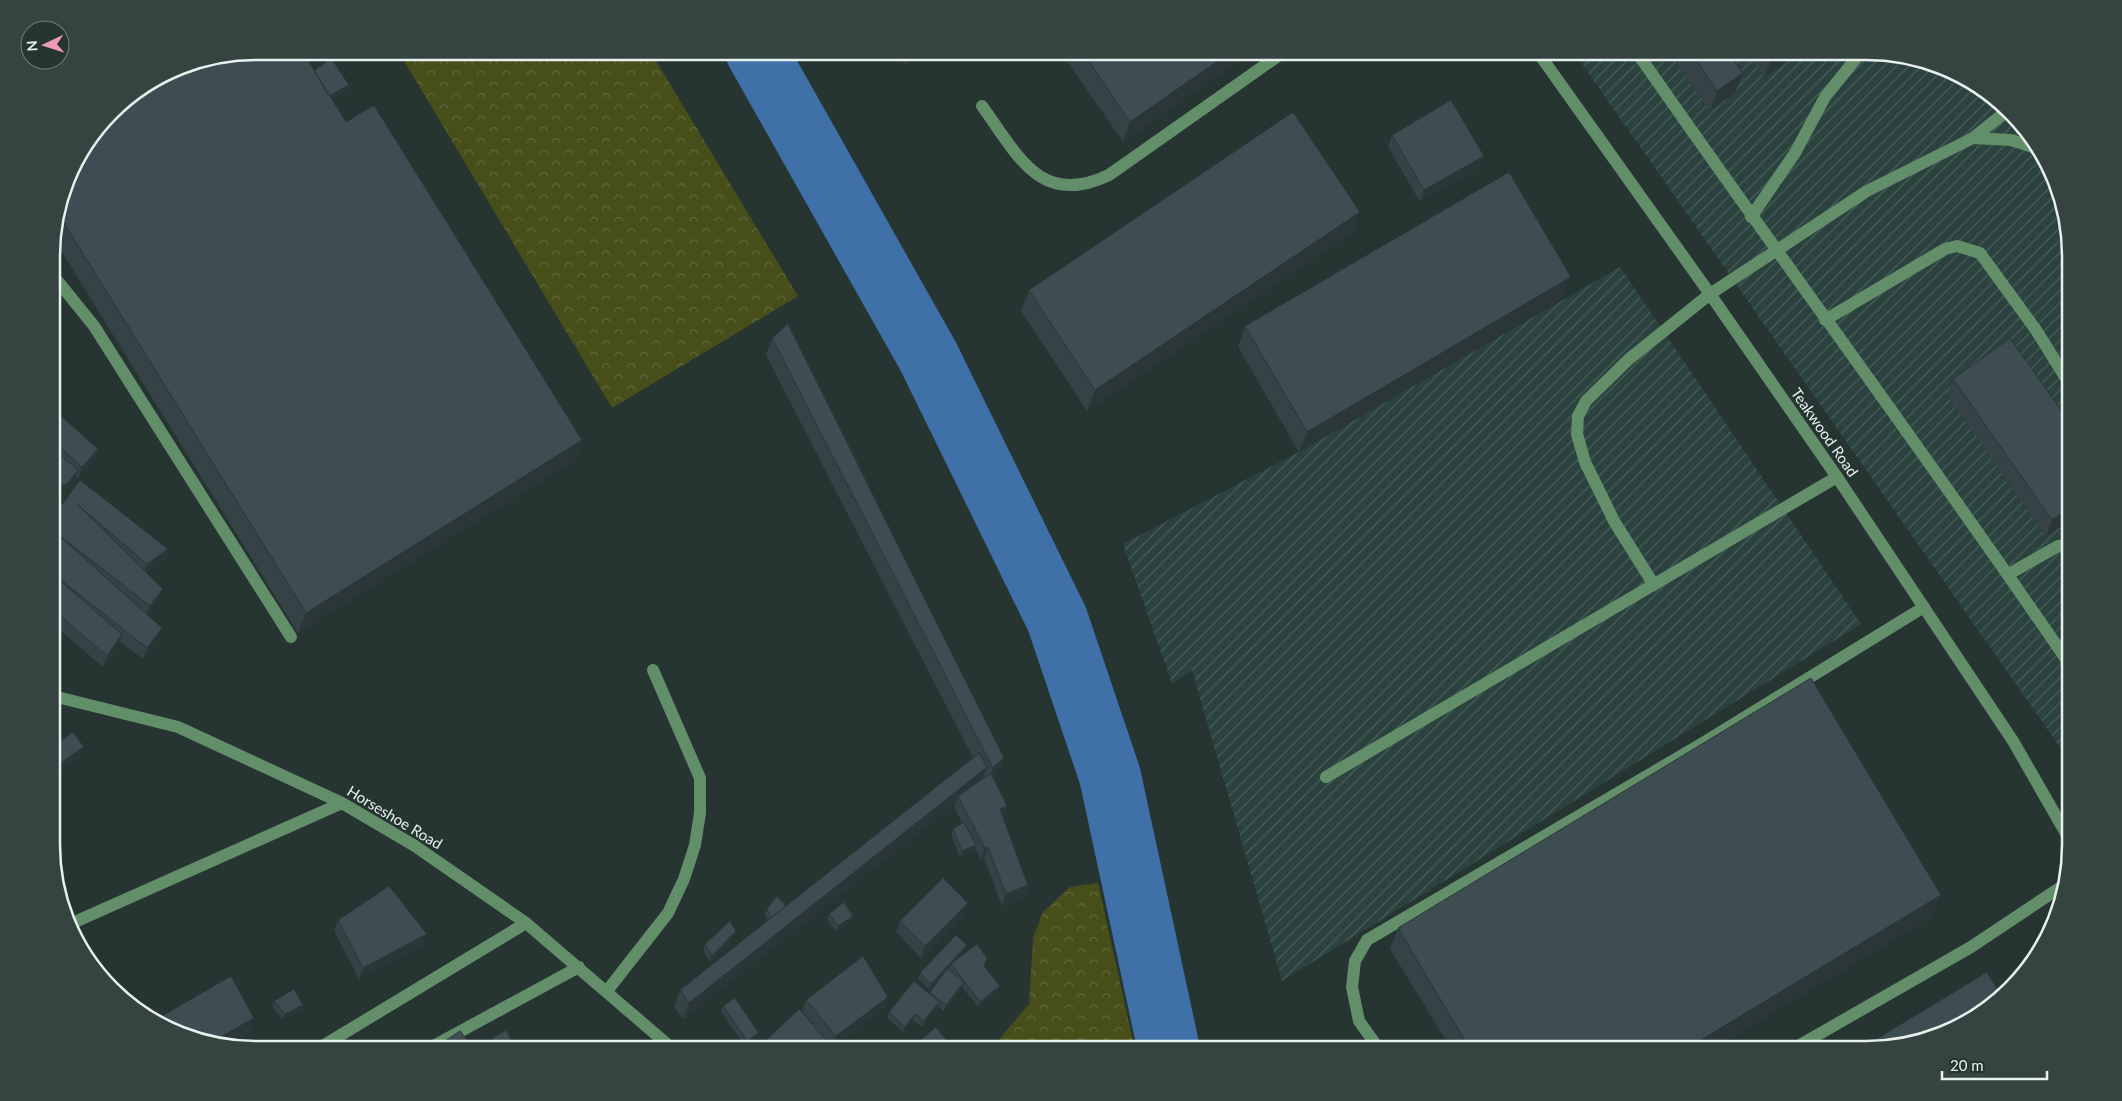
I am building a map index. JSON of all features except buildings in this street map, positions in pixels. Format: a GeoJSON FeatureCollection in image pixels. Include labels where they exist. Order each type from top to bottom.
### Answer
{"type":"FeatureCollection","features":[{"type":"Feature","properties":{"kind":"street"},"geometry":{"type":"LineString","coordinates":[[982,106],[1029,171],[1060,186],[1090,184],[1109,175],[1272,60]]}},
{"type":"Feature","properties":{"kind":"street","name":"Teakwood Road"},"geometry":{"type":"LineString","coordinates":[[1542,60],[1710,294],[1837,477],[2013,741],[2062,826]]}},
{"type":"Feature","properties":{"kind":"street"},"geometry":{"type":"LineString","coordinates":[[1642,60],[1751,218],[2009,574],[2062,653]]}},
{"type":"Feature","properties":{"kind":"street"},"geometry":{"type":"LineString","coordinates":[[1751,218],[1795,152],[1824,97],[1855,60]]}},
{"type":"Feature","properties":{"kind":"street"},"geometry":{"type":"LineString","coordinates":[[1654,585],[1614,521],[1585,462],[1577,434],[1578,416],[1586,401],[1629,359],[1710,294],[1867,191],[1973,138],[2002,115]]}},
{"type":"Feature","properties":{"kind":"street"},"geometry":{"type":"LineString","coordinates":[[1973,138],[2012,140],[2028,145]]}},
{"type":"Feature","properties":{"kind":"street"},"geometry":{"type":"LineString","coordinates":[[1825,320],[1945,249],[1957,246],[1980,253],[2036,330],[2062,371]]}},
{"type":"Feature","properties":{"kind":"street"},"geometry":{"type":"LineString","coordinates":[[60,284],[94,326],[291,636]]}},
{"type":"Feature","properties":{"kind":"street"},"geometry":{"type":"LineString","coordinates":[[1326,777],[1837,477]]}},
{"type":"Feature","properties":{"kind":"street"},"geometry":{"type":"LineString","coordinates":[[2009,574],[2058,546],[2062,546]]}},
{"type":"Feature","properties":{"kind":"street"},"geometry":{"type":"LineString","coordinates":[[1373,1041],[1359,1021],[1352,987],[1355,961],[1367,940],[1703,743],[1924,608]]}},
{"type":"Feature","properties":{"kind":"street"},"geometry":{"type":"LineString","coordinates":[[607,991],[668,913],[684,879],[695,845],[700,813],[700,778],[653,670]]}},
{"type":"Feature","properties":{"kind":"street","name":"Horseshoe Road"},"geometry":{"type":"LineString","coordinates":[[60,698],[178,727],[342,803],[438,861],[526,923],[664,1041]]}},
{"type":"Feature","properties":{"kind":"street"},"geometry":{"type":"LineString","coordinates":[[76,922],[342,803]]}},
{"type":"Feature","properties":{"kind":"street"},"geometry":{"type":"LineString","coordinates":[[1807,1041],[1971,947],[2056,890]]}},
{"type":"Feature","properties":{"kind":"street"},"geometry":{"type":"LineString","coordinates":[[331,1041],[526,923]]}},
{"type":"Feature","properties":{"kind":"street"},"geometry":{"type":"LineString","coordinates":[[443,1041],[579,967]]}},
{"type":"Feature","properties":{"kind":"shaded area"},"geometry":{"type":"Polygon","coordinates":[[[1579,60],[1879,60],[1904,64],[1929,70],[1953,80],[1975,93],[2005,117],[2029,147],[2042,169],[2052,193],[2062,243],[2062,750],[1579,60]]]}},
{"type":"Feature","properties":{"kind":"shaded area"},"geometry":{"type":"Polygon","coordinates":[[[1620,267],[1861,624],[1282,981],[1192,670],[1172,684],[1123,544],[1299,452],[1620,267]]]}},
{"type":"Feature","properties":{"kind":"green space"},"geometry":{"type":"Polygon","coordinates":[[[403,60],[655,60],[798,296],[612,408],[403,60]]]}},
{"type":"Feature","properties":{"kind":"green space"},"geometry":{"type":"Polygon","coordinates":[[[1098,883],[1133,1041],[998,1041],[1029,1004],[1033,938],[1043,912],[1070,887],[1098,883]]]}},
{"type":"Feature","properties":{"kind":"waterway"},"geometry":{"type":"LineString","coordinates":[[761,60],[928,356],[1057,619],[1110,776],[1167,1041]]}}]}
